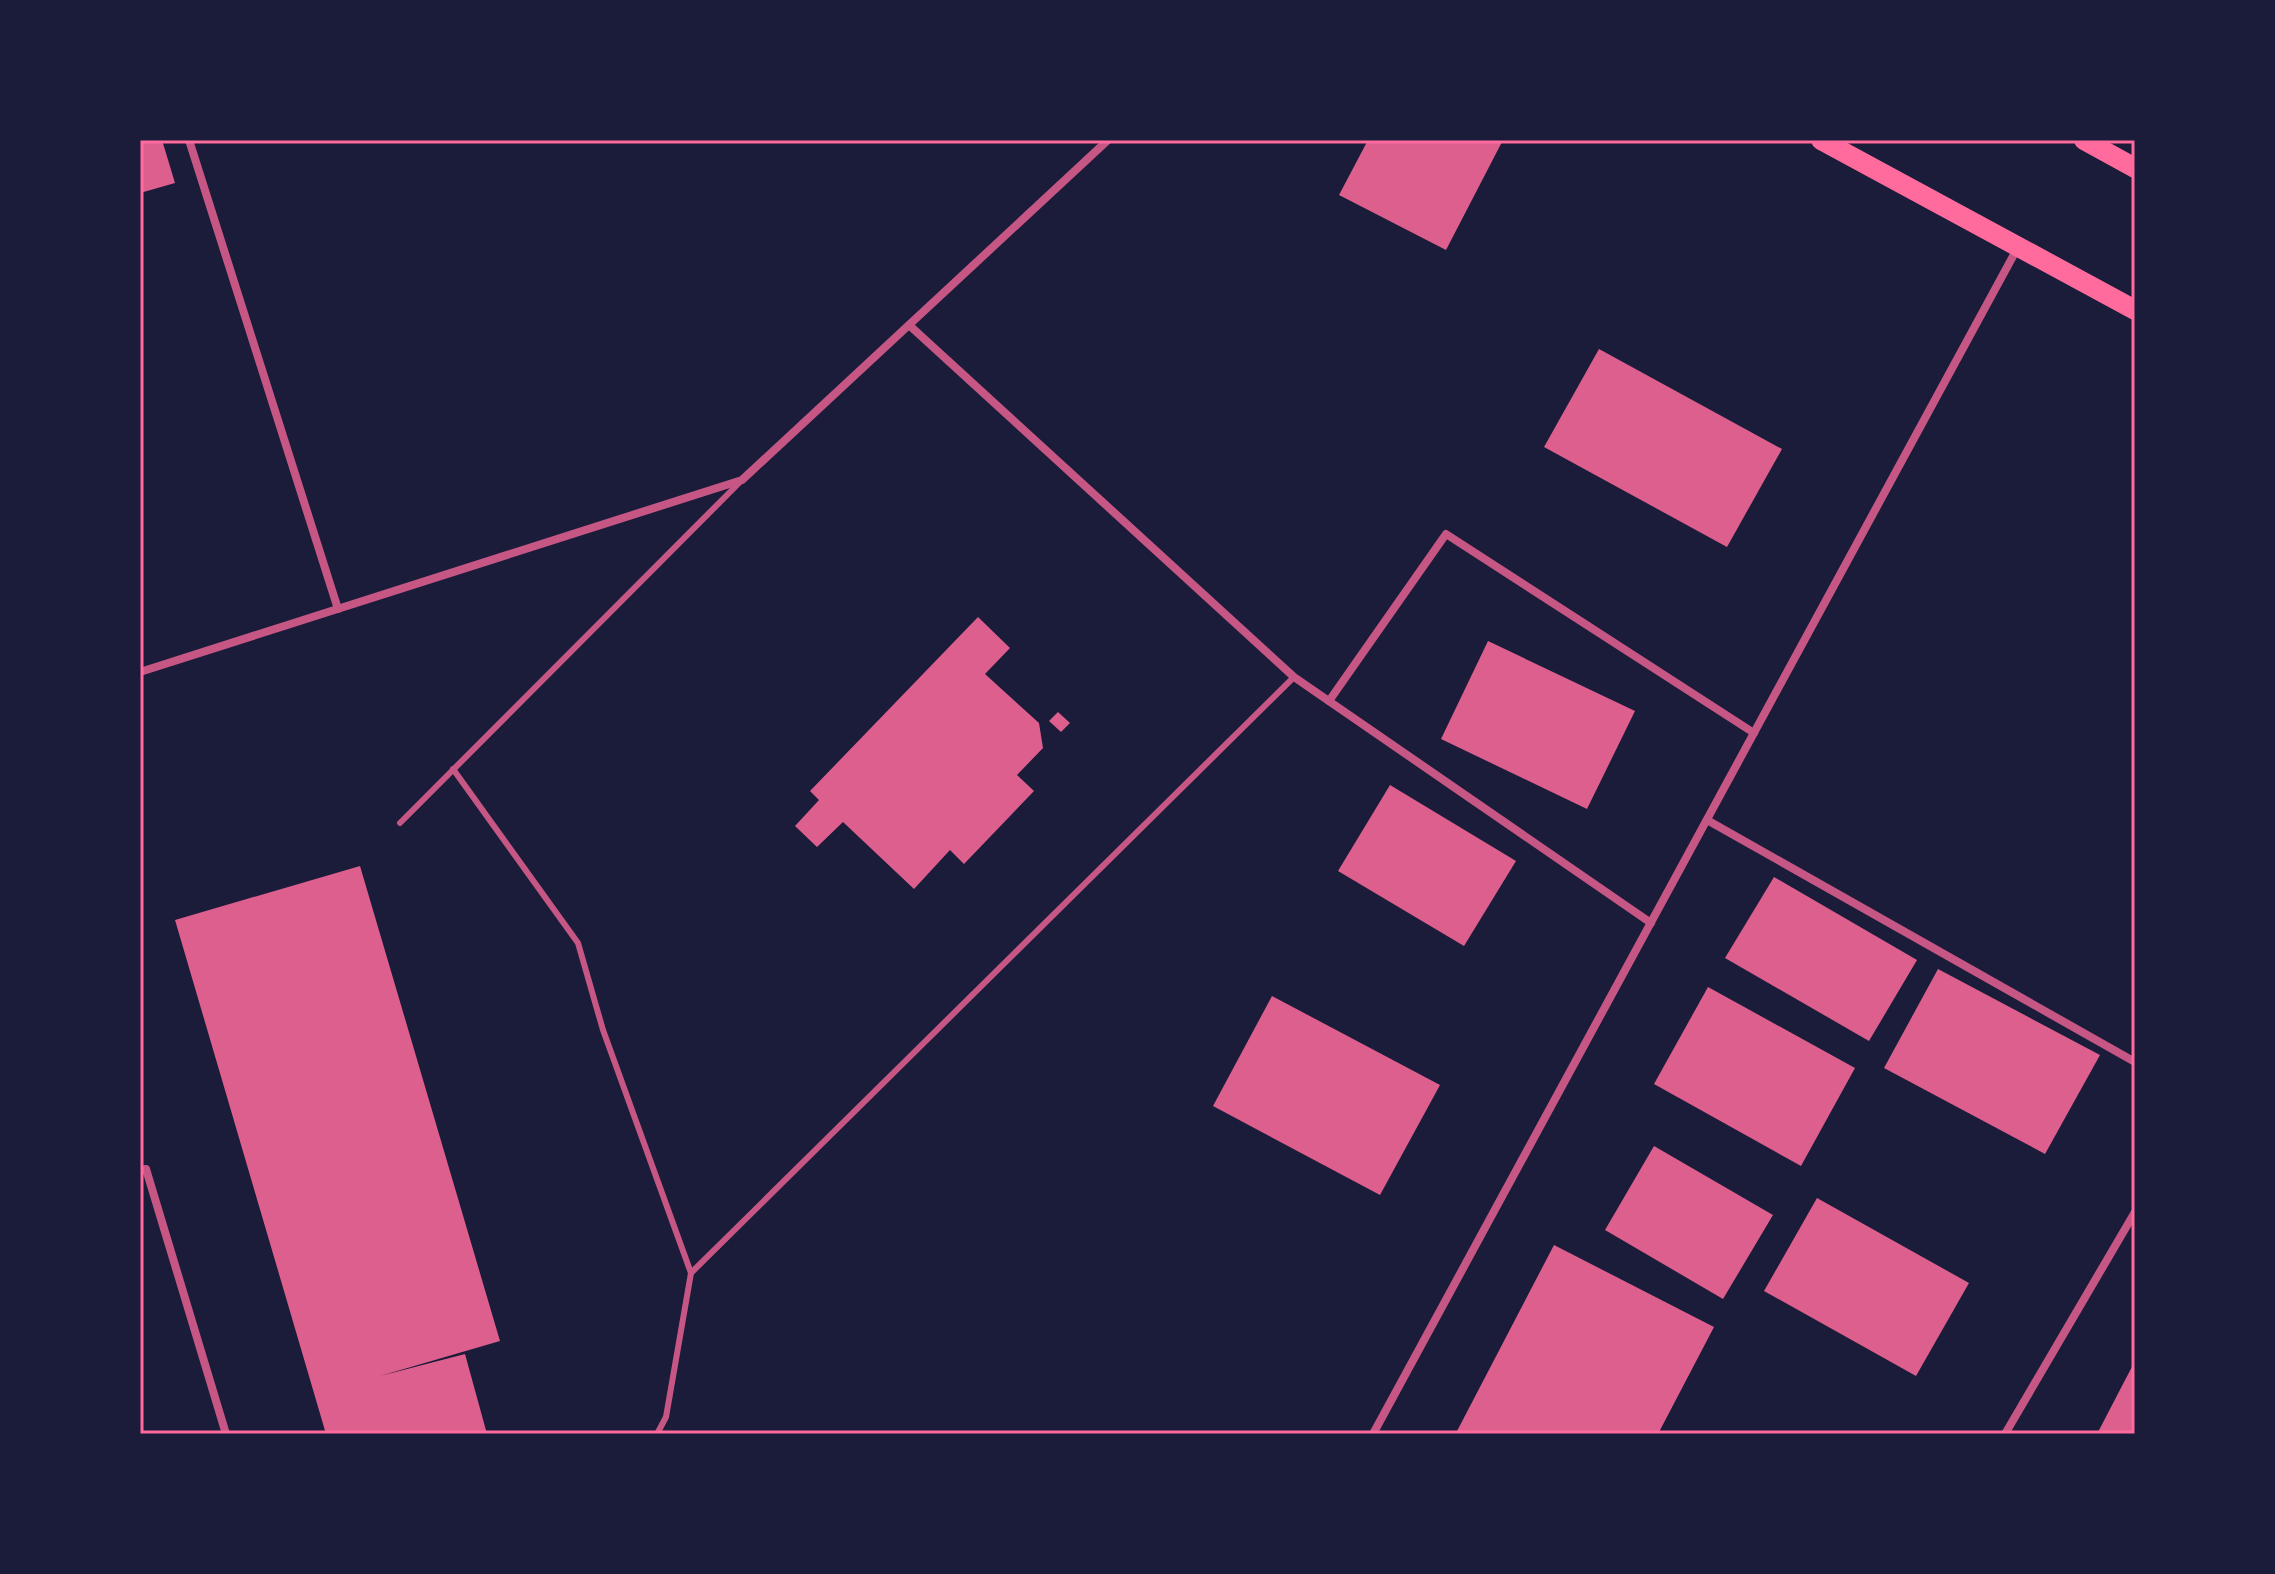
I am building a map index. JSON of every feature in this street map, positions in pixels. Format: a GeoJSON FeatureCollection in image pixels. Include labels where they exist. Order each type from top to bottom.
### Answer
{"type":"FeatureCollection","features":[{"type":"Feature","properties":{"kind":"main road"},"geometry":{"type":"LineString","coordinates":[[1821,140],[2135,310]]}},
{"type":"Feature","properties":{"kind":"main road"},"geometry":{"type":"LineString","coordinates":[[2084,140],[2135,168]]}},
{"type":"Feature","properties":{"kind":"street"},"geometry":{"type":"LineString","coordinates":[[189,140],[338,609]]}},
{"type":"Feature","properties":{"kind":"street"},"geometry":{"type":"LineString","coordinates":[[140,672],[742,480],[1108,140]]}},
{"type":"Feature","properties":{"kind":"street"},"geometry":{"type":"LineString","coordinates":[[1373,1434],[2018,247]]}},
{"type":"Feature","properties":{"kind":"street"},"geometry":{"type":"LineString","coordinates":[[909,325],[1294,677],[1651,923]]}},
{"type":"Feature","properties":{"kind":"street"},"geometry":{"type":"LineString","coordinates":[[1329,701],[1446,534],[1754,733]]}},
{"type":"Feature","properties":{"kind":"street"},"geometry":{"type":"LineString","coordinates":[[1707,820],[2135,1062]]}},
{"type":"Feature","properties":{"kind":"street"},"geometry":{"type":"LineString","coordinates":[[140,1170],[146,1169],[226,1434]]}},
{"type":"Feature","properties":{"kind":"street"},"geometry":{"type":"LineString","coordinates":[[2005,1434],[2135,1212]]}},
{"type":"Feature","properties":{"kind":"lane"},"geometry":{"type":"LineString","coordinates":[[400,823],[742,480]]}},
{"type":"Feature","properties":{"kind":"lane"},"geometry":{"type":"LineString","coordinates":[[691,1273],[1294,677]]}},
{"type":"Feature","properties":{"kind":"lane"},"geometry":{"type":"LineString","coordinates":[[453,769],[578,943],[603,1030],[691,1273],[666,1417],[657,1434]]}},
{"type":"Feature","properties":{"kind":"building"},"geometry":{"type":"Polygon","coordinates":[[[140,140],[162,140],[175,183],[140,193],[140,140]]]}},
{"type":"Feature","properties":{"kind":"building"},"geometry":{"type":"Polygon","coordinates":[[[1368,140],[1503,140],[1446,250],[1339,195],[1368,140]]]}},
{"type":"Feature","properties":{"kind":"building"},"geometry":{"type":"Polygon","coordinates":[[[1599,349],[1782,449],[1727,547],[1544,447],[1599,349]]]}},
{"type":"Feature","properties":{"kind":"building"},"geometry":{"type":"Polygon","coordinates":[[[978,617],[1010,648],[985,674],[1039,723],[1043,748],[1017,775],[1034,791],[964,864],[950,850],[914,889],[843,822],[817,847],[795,826],[819,800],[810,791],[978,617]]]}},
{"type":"Feature","properties":{"kind":"building"},"geometry":{"type":"Polygon","coordinates":[[[1488,641],[1635,711],[1587,809],[1441,739],[1488,641]]]}},
{"type":"Feature","properties":{"kind":"building"},"geometry":{"type":"Polygon","coordinates":[[[1058,712],[1070,723],[1061,732],[1049,721],[1058,712]]]}},
{"type":"Feature","properties":{"kind":"building"},"geometry":{"type":"Polygon","coordinates":[[[1390,785],[1516,861],[1464,946],[1338,871],[1390,785]]]}},
{"type":"Feature","properties":{"kind":"building"},"geometry":{"type":"Polygon","coordinates":[[[360,866],[500,1341],[380,1376],[465,1354],[487,1434],[326,1434],[175,920],[360,866]]]}},
{"type":"Feature","properties":{"kind":"building"},"geometry":{"type":"Polygon","coordinates":[[[1774,877],[1917,960],[1869,1041],[1725,958],[1774,877]]]}},
{"type":"Feature","properties":{"kind":"building"},"geometry":{"type":"Polygon","coordinates":[[[1938,969],[2100,1055],[2045,1154],[1884,1068],[1938,969]]]}},
{"type":"Feature","properties":{"kind":"building"},"geometry":{"type":"Polygon","coordinates":[[[1708,987],[1855,1068],[1801,1166],[1654,1084],[1708,987]]]}},
{"type":"Feature","properties":{"kind":"building"},"geometry":{"type":"Polygon","coordinates":[[[1272,996],[1440,1085],[1380,1195],[1213,1106],[1272,996]]]}},
{"type":"Feature","properties":{"kind":"building"},"geometry":{"type":"Polygon","coordinates":[[[1654,1146],[1773,1215],[1723,1299],[1605,1230],[1654,1146]]]}},
{"type":"Feature","properties":{"kind":"building"},"geometry":{"type":"Polygon","coordinates":[[[1817,1198],[1969,1283],[1916,1376],[1764,1291],[1817,1198]]]}},
{"type":"Feature","properties":{"kind":"building"},"geometry":{"type":"Polygon","coordinates":[[[1554,1245],[1714,1327],[1658,1434],[1456,1433],[1554,1245]]]}},
{"type":"Feature","properties":{"kind":"building"},"geometry":{"type":"Polygon","coordinates":[[[2135,1361],[2135,1434],[2097,1434],[2123,1384],[2135,1361]]]}}]}
